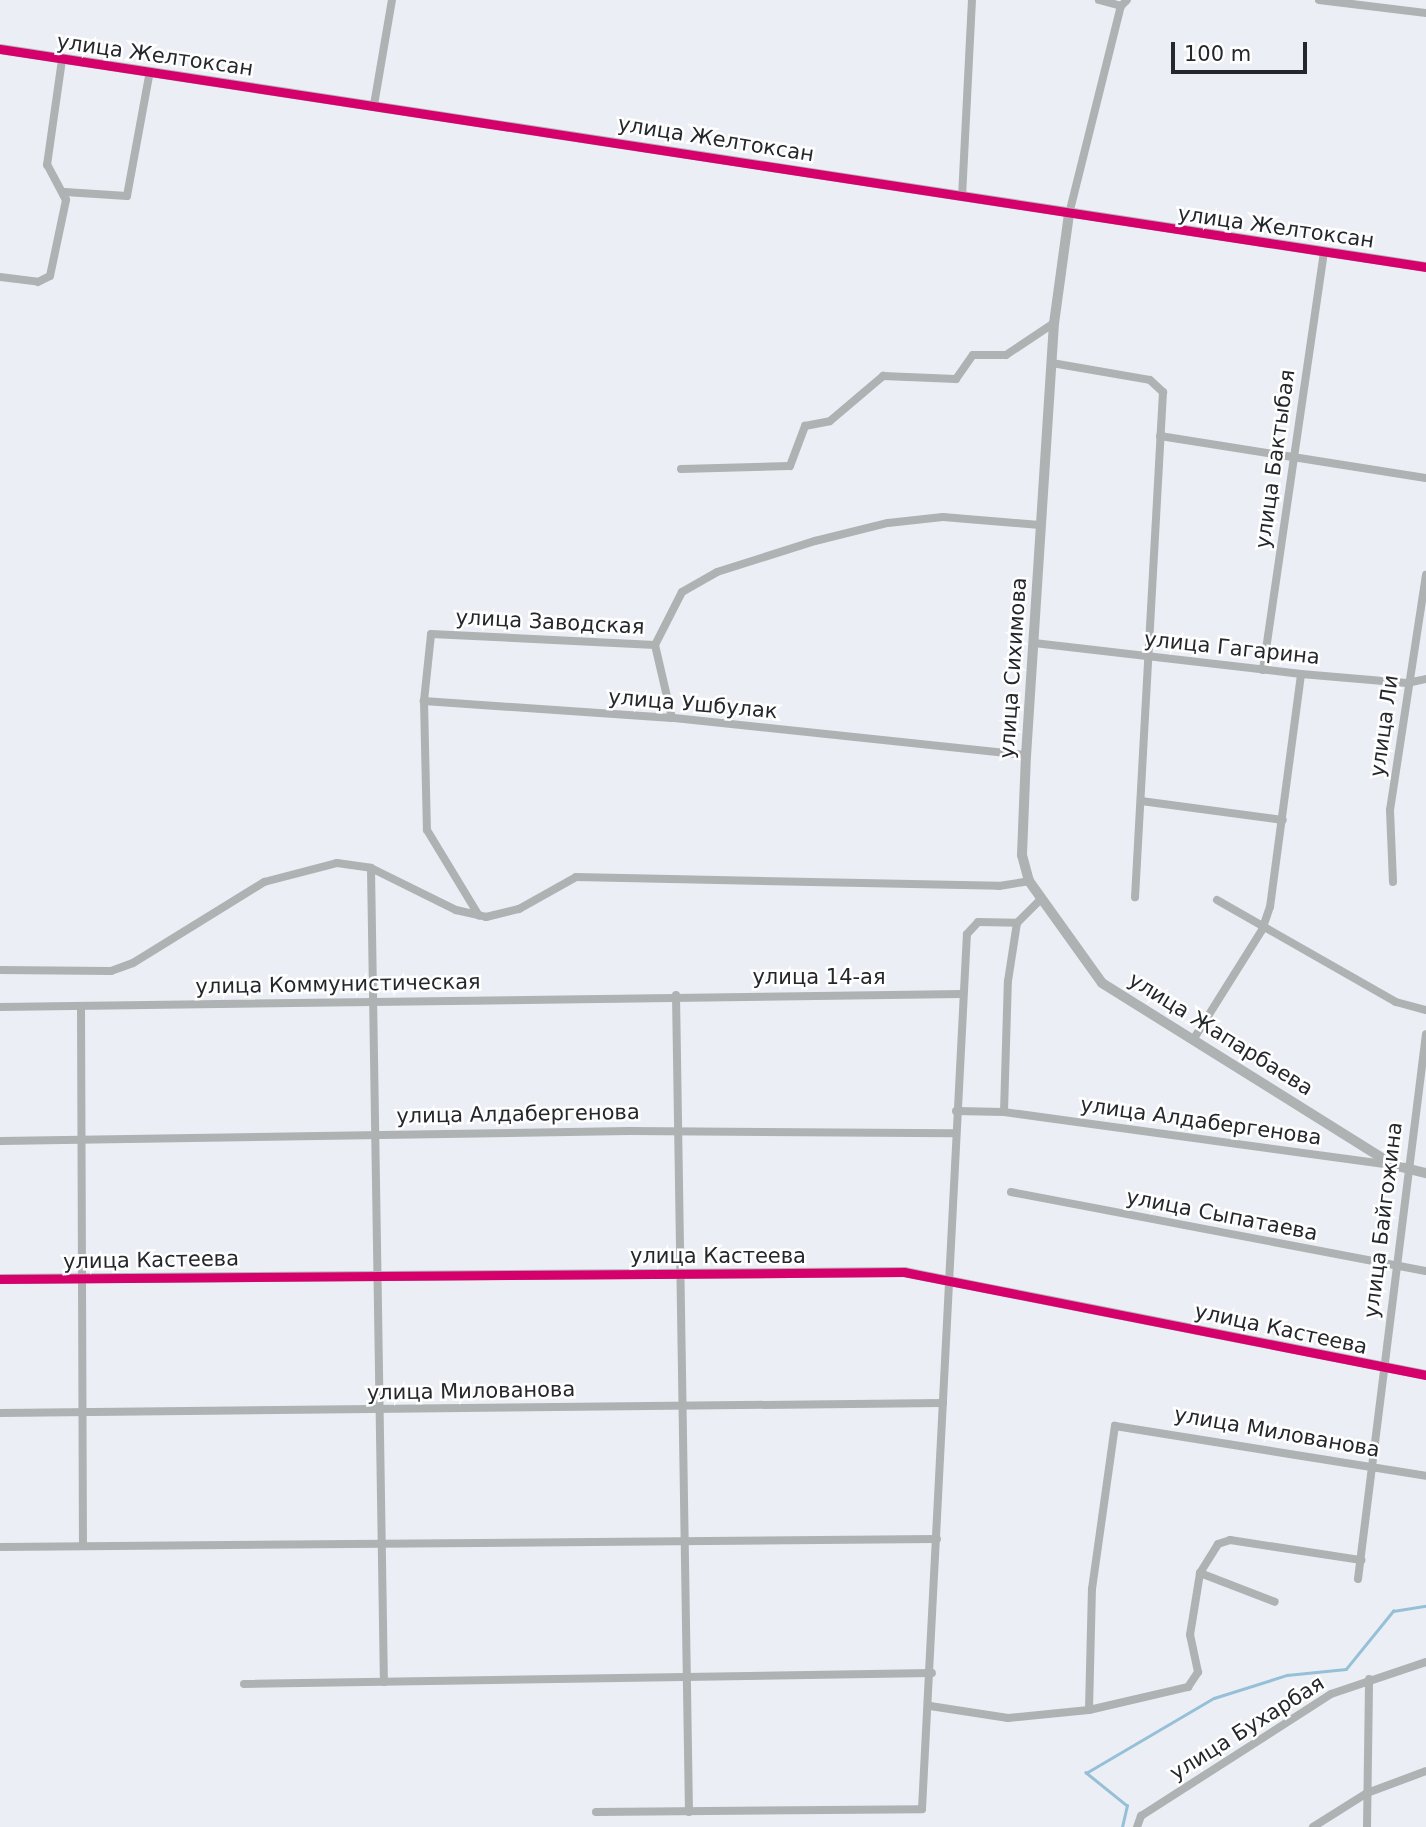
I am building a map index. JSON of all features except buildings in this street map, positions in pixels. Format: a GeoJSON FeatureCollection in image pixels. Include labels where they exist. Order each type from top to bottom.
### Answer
{"type":"FeatureCollection","features":[{"type":"Feature","properties":{"kind":"street"},"geometry":{"type":"LineString","coordinates":[[374,105],[392,0]]}},
{"type":"Feature","properties":{"kind":"street"},"geometry":{"type":"LineString","coordinates":[[962,197],[972,0]]}},
{"type":"Feature","properties":{"kind":"street"},"geometry":{"type":"LineString","coordinates":[[1069,214],[1124,3],[1099,0]]}},
{"type":"Feature","properties":{"kind":"street"},"geometry":{"type":"LineString","coordinates":[[1319,0],[1426,13]]}},
{"type":"Feature","properties":{"kind":"street","name":"улица Желтоксан"},"geometry":{"type":"LineString","coordinates":[[0,49],[1426,267]]}},
{"type":"Feature","properties":{"kind":"street"},"geometry":{"type":"LineString","coordinates":[[62,59],[47,165],[50,178],[65,192],[127,196],[150,71]]}},
{"type":"Feature","properties":{"kind":"street"},"geometry":{"type":"LineString","coordinates":[[0,277],[38,282],[50,276],[65,192]]}},
{"type":"Feature","properties":{"kind":"street","name":"улица Сихимова"},"geometry":{"type":"LineString","coordinates":[[1041,899],[1029,881],[1021,855],[1054,324],[1069,214]]}},
{"type":"Feature","properties":{"kind":"street","name":"улица Бактыбая"},"geometry":{"type":"LineString","coordinates":[[1263,670],[1324,252]]}},
{"type":"Feature","properties":{"kind":"street"},"geometry":{"type":"LineString","coordinates":[[681,469],[790,466],[805,426],[830,421],[883,376],[956,379],[973,355],[1006,355],[1054,324]]}},
{"type":"Feature","properties":{"kind":"street"},"geometry":{"type":"LineString","coordinates":[[1052,363],[1159,384],[1160,436],[1150,657],[1135,897]]}},
{"type":"Feature","properties":{"kind":"street"},"geometry":{"type":"LineString","coordinates":[[1160,436],[1426,478]]}},
{"type":"Feature","properties":{"kind":"street","name":"улица Заводская"},"geometry":{"type":"LineString","coordinates":[[424,701],[431,634],[655,645],[682,592],[717,572],[815,541],[888,523],[943,517],[1040,525]]}},
{"type":"Feature","properties":{"kind":"street","name":"улица Ли"},"geometry":{"type":"LineString","coordinates":[[1393,882],[1390,810],[1407,683],[1426,575]]}},
{"type":"Feature","properties":{"kind":"street","name":"улица Гагарина"},"geometry":{"type":"LineString","coordinates":[[1034,642],[1301,674],[1407,683],[1426,679]]}},
{"type":"Feature","properties":{"kind":"street"},"geometry":{"type":"LineString","coordinates":[[655,645],[672,718]]}},
{"type":"Feature","properties":{"kind":"street"},"geometry":{"type":"LineString","coordinates":[[1193,1040],[1263,927],[1283,820],[1301,674]]}},
{"type":"Feature","properties":{"kind":"street"},"geometry":{"type":"LineString","coordinates":[[424,701],[427,831],[479,916]]}},
{"type":"Feature","properties":{"kind":"street","name":"улица Ушбулак"},"geometry":{"type":"LineString","coordinates":[[424,701],[672,718],[1026,755]]}},
{"type":"Feature","properties":{"kind":"street"},"geometry":{"type":"LineString","coordinates":[[1141,801],[1283,820]]}},
{"type":"Feature","properties":{"kind":"street"},"geometry":{"type":"LineString","coordinates":[[0,970],[111,971],[133,963],[264,882],[337,863],[371,868],[479,916],[511,912],[576,877],[999,886],[1029,881]]}},
{"type":"Feature","properties":{"kind":"street"},"geometry":{"type":"LineString","coordinates":[[371,868],[384,1682]]}},
{"type":"Feature","properties":{"kind":"street"},"geometry":{"type":"LineString","coordinates":[[1004,1112],[1008,982],[1017,923],[1041,899]]}},
{"type":"Feature","properties":{"kind":"street","name":"улица Жапарбаева"},"geometry":{"type":"LineString","coordinates":[[1041,899],[1102,983],[1393,1165],[1409,1170]]}},
{"type":"Feature","properties":{"kind":"street"},"geometry":{"type":"LineString","coordinates":[[1217,900],[1396,1002],[1426,1010]]}},
{"type":"Feature","properties":{"kind":"street"},"geometry":{"type":"LineString","coordinates":[[596,1812],[914,1813],[926,1800],[954,1133],[967,934],[978,922],[1017,923]]}},
{"type":"Feature","properties":{"kind":"street","name":"улица 14-ая"},"geometry":{"type":"LineString","coordinates":[[676,995],[962,994]]}},
{"type":"Feature","properties":{"kind":"street"},"geometry":{"type":"LineString","coordinates":[[676,995],[690,1812]]}},
{"type":"Feature","properties":{"kind":"street","name":"улица Коммунистическая"},"geometry":{"type":"LineString","coordinates":[[0,1007],[676,995]]}},
{"type":"Feature","properties":{"kind":"street"},"geometry":{"type":"LineString","coordinates":[[81,1006],[83,1546]]}},
{"type":"Feature","properties":{"kind":"street","name":"улица Байгожина"},"geometry":{"type":"LineString","coordinates":[[1358,1579],[1373,1466],[1381,1367],[1409,1170],[1415,1095],[1426,1034]]}},
{"type":"Feature","properties":{"kind":"street"},"geometry":{"type":"LineString","coordinates":[[1415,1095],[1426,1096]]}},
{"type":"Feature","properties":{"kind":"street","name":"улица Алдабергенова"},"geometry":{"type":"LineString","coordinates":[[956,1111],[1004,1112],[1393,1165]]}},
{"type":"Feature","properties":{"kind":"street","name":"улица Алдабергенова"},"geometry":{"type":"LineString","coordinates":[[0,1141],[678,1132],[954,1133]]}},
{"type":"Feature","properties":{"kind":"street"},"geometry":{"type":"LineString","coordinates":[[1409,1170],[1426,1173]]}},
{"type":"Feature","properties":{"kind":"street","name":"улица Сыпатаева"},"geometry":{"type":"LineString","coordinates":[[1011,1192],[1426,1271]]}},
{"type":"Feature","properties":{"kind":"street","name":"улица Кастеева"},"geometry":{"type":"LineString","coordinates":[[0,1279],[904,1272],[950,1278],[1426,1375]]}},
{"type":"Feature","properties":{"kind":"street","name":"улица Милованова"},"geometry":{"type":"LineString","coordinates":[[0,1413],[943,1403]]}},
{"type":"Feature","properties":{"kind":"street","name":"улица Милованова"},"geometry":{"type":"LineString","coordinates":[[1089,1710],[1094,1576],[1111,1433],[1122,1424],[1426,1476]]}},
{"type":"Feature","properties":{"kind":"street"},"geometry":{"type":"LineString","coordinates":[[0,1547],[382,1546],[937,1539]]}},
{"type":"Feature","properties":{"kind":"street"},"geometry":{"type":"LineString","coordinates":[[930,1706],[1008,1718],[1089,1710],[1195,1681],[1190,1634],[1200,1573],[1218,1544],[1230,1540],[1361,1560]]}},
{"type":"Feature","properties":{"kind":"street"},"geometry":{"type":"LineString","coordinates":[[1200,1573],[1262,1606],[1275,1602]]}},
{"type":"Feature","properties":{"kind":"street","name":"улица Бухарбая"},"geometry":{"type":"LineString","coordinates":[[1137,1827],[1141,1816],[1283,1724],[1368,1679],[1426,1662]]}},
{"type":"Feature","properties":{"kind":"street"},"geometry":{"type":"LineString","coordinates":[[244,1684],[932,1672]]}},
{"type":"Feature","properties":{"kind":"street"},"geometry":{"type":"LineString","coordinates":[[1367,1827],[1368,1679]]}},
{"type":"Feature","properties":{"kind":"street"},"geometry":{"type":"LineString","coordinates":[[1313,1827],[1367,1793],[1426,1771]]}},
{"type":"Feature","properties":{"kind":"waterway"},"geometry":{"type":"LineString","coordinates":[[1122,1827],[1127,1806],[1086,1773],[1214,1698],[1287,1675],[1346,1669],[1393,1611],[1426,1606]]}},
{"type":"Feature","properties":{"kind":"cycle path"},"geometry":{"type":"LineString","coordinates":[[0,49],[1426,267]]}},
{"type":"Feature","properties":{"kind":"cycle path"},"geometry":{"type":"LineString","coordinates":[[0,1279],[904,1272],[1426,1375]]}}]}
